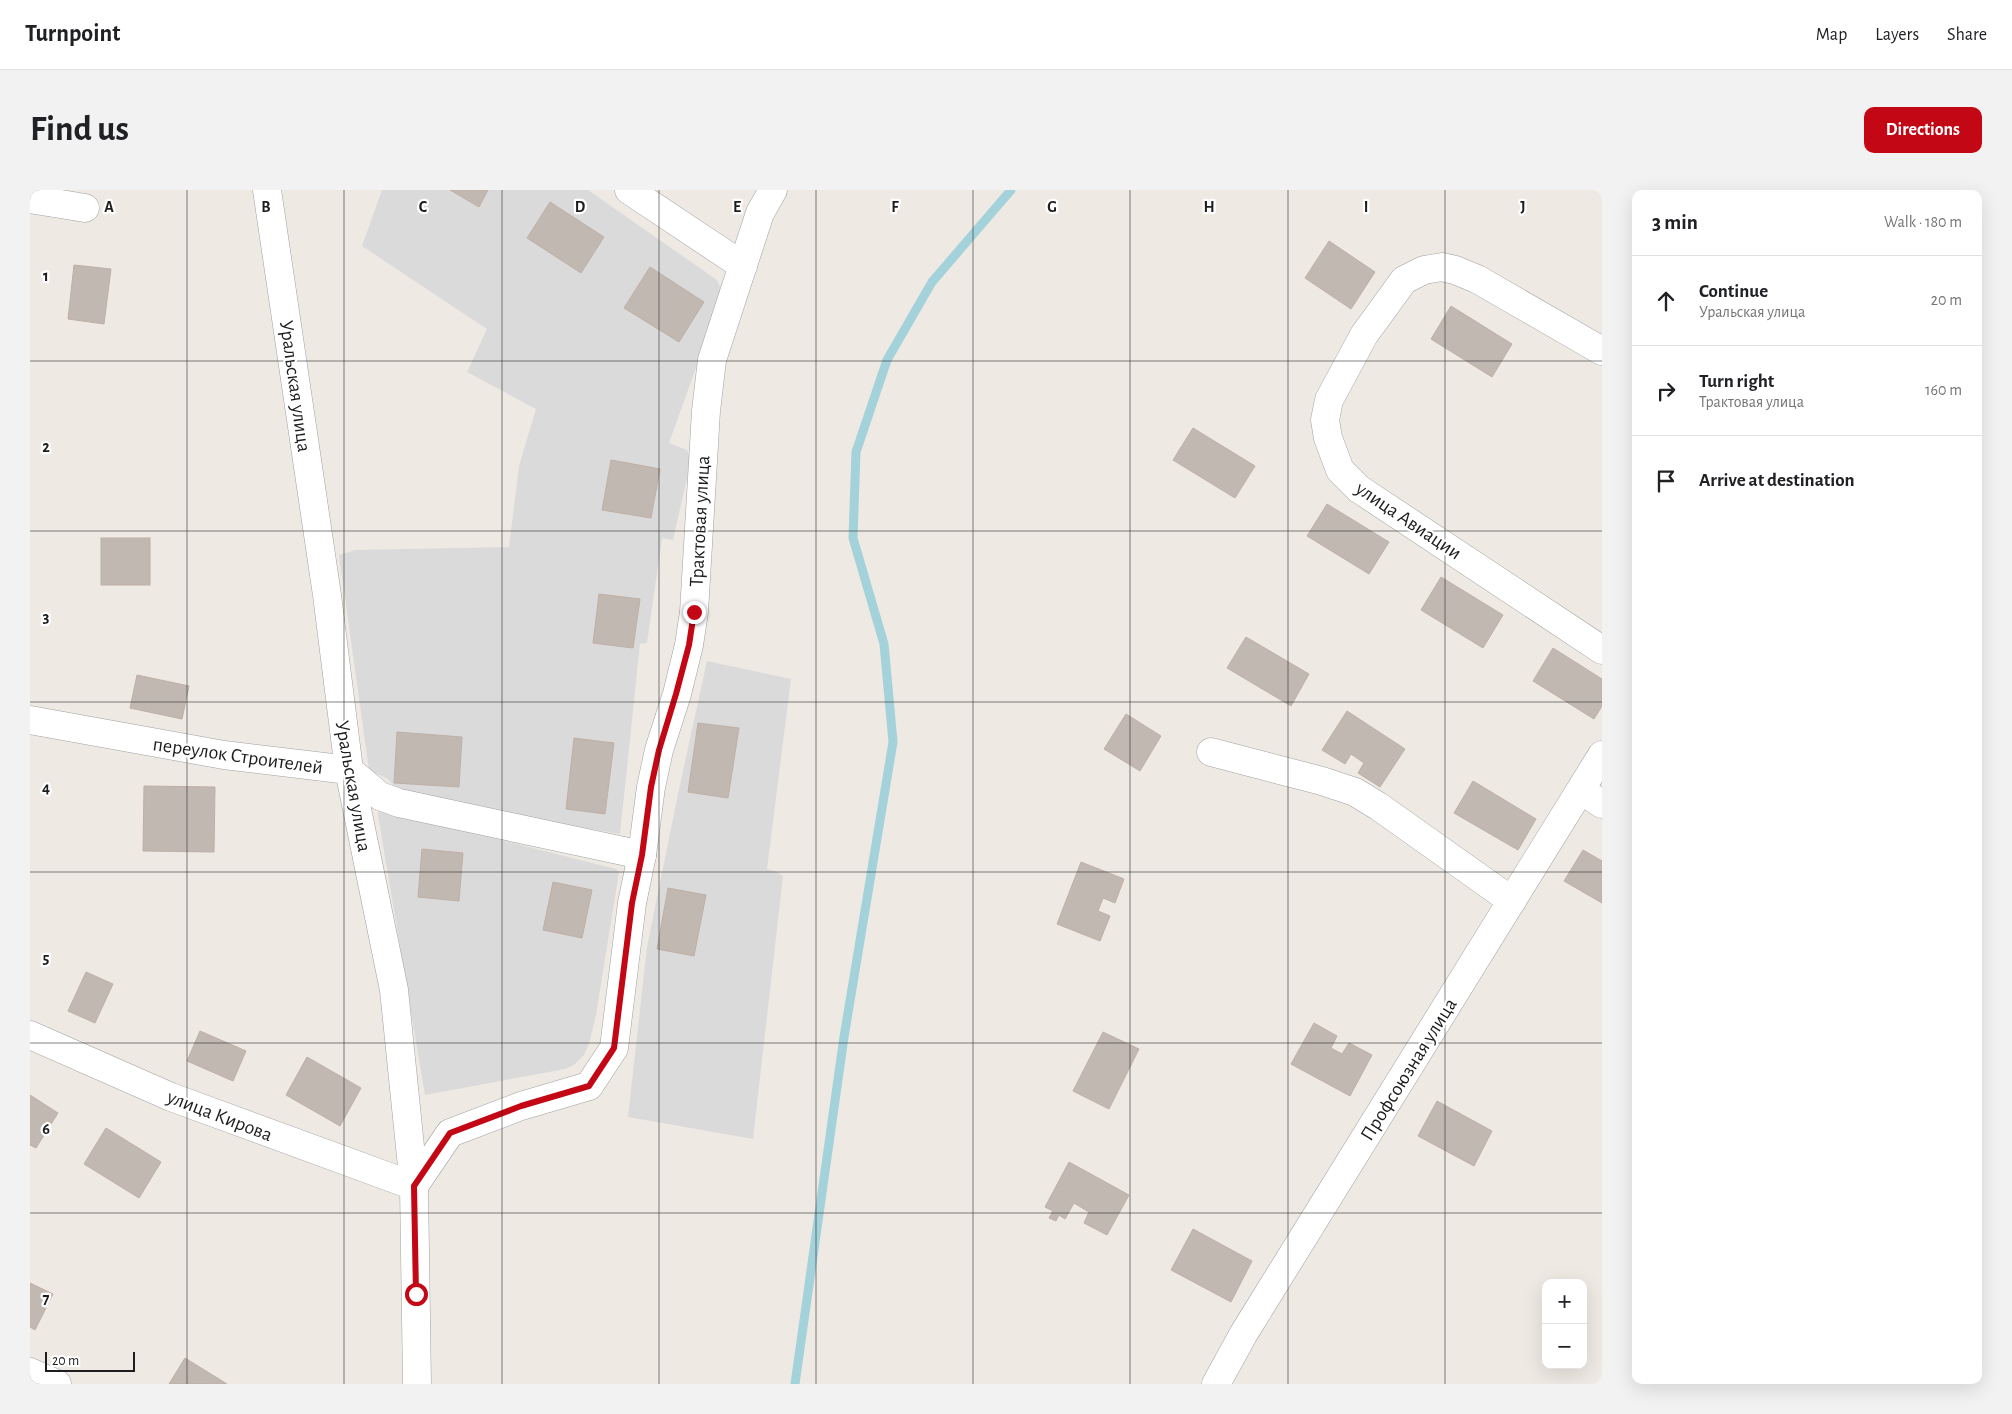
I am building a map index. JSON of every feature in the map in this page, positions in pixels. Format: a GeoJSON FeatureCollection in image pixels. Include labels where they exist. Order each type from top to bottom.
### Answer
{"type":"FeatureCollection","features":[{"type":"Feature","properties":{"kind":"street","name":"Уральская улица"},"geometry":{"type":"LineString","coordinates":[[267,190],[325,586],[349,770],[394,990],[414,1186],[417,1384]]}},
{"type":"Feature","properties":{"kind":"street"},"geometry":{"type":"LineString","coordinates":[[629,190],[743,266]]}},
{"type":"Feature","properties":{"kind":"street","name":"Трактовая улица"},"geometry":{"type":"LineString","coordinates":[[414,1186],[450,1133],[521,1106],[589,1086],[614,1048],[632,903],[642,855],[651,787],[659,750],[689,645],[694,612],[706,411],[712,360],[760,213],[773,190]]}},
{"type":"Feature","properties":{"kind":"street"},"geometry":{"type":"LineString","coordinates":[[30,199],[85,208]]}},
{"type":"Feature","properties":{"kind":"street","name":"улица Авиации"},"geometry":{"type":"LineString","coordinates":[[1602,351],[1477,279],[1456,270],[1442,268],[1424,270],[1404,280],[1364,335],[1329,400],[1325,420],[1328,438],[1340,470],[1359,489],[1602,650]]}},
{"type":"Feature","properties":{"kind":"street","name":"переулок Строителей"},"geometry":{"type":"LineString","coordinates":[[30,720],[224,755],[349,770],[380,796],[399,803],[642,855]]}},
{"type":"Feature","properties":{"kind":"street"},"geometry":{"type":"LineString","coordinates":[[1212,752],[1322,780],[1354,792],[1378,806],[1512,901]]}},
{"type":"Feature","properties":{"kind":"street","name":"Профсоюзная улица"},"geometry":{"type":"LineString","coordinates":[[1216,1384],[1244,1333],[1512,901],[1591,797],[1602,755]]}},
{"type":"Feature","properties":{"kind":"street","name":"улица Кирова"},"geometry":{"type":"LineString","coordinates":[[30,1035],[171,1097],[414,1186]]}},
{"type":"Feature","properties":{"kind":"street"},"geometry":{"type":"LineString","coordinates":[[30,1372],[57,1384]]}},
{"type":"Feature","properties":{"kind":"shaded area"},"geometry":{"type":"Polygon","coordinates":[[[382,190],[588,190],[717,280],[720,287],[722,295],[669,443],[687,450],[691,460],[673,540],[662,538],[647,643],[640,644],[620,834],[428,800],[396,789],[388,779],[369,770],[339,555],[355,550],[509,547],[519,466],[536,409],[467,372],[487,329],[362,246],[382,190]]]}},
{"type":"Feature","properties":{"kind":"shaded area"},"geometry":{"type":"Polygon","coordinates":[[[707,661],[791,679],[767,869],[783,876],[753,1139],[628,1117],[647,947],[707,661]]]}},
{"type":"Feature","properties":{"kind":"shaded area"},"geometry":{"type":"Polygon","coordinates":[[[379,809],[616,869],[619,872],[596,1015],[589,1044],[584,1055],[574,1065],[565,1069],[425,1095],[378,815],[379,809]]]}},
{"type":"Feature","properties":{"kind":"building"},"geometry":{"type":"Polygon","coordinates":[[[450,190],[488,190],[479,207],[450,190]]]}},
{"type":"Feature","properties":{"kind":"building"},"geometry":{"type":"Polygon","coordinates":[[[550,202],[604,237],[581,273],[527,238],[550,202]]]}},
{"type":"Feature","properties":{"kind":"building"},"geometry":{"type":"Polygon","coordinates":[[[1329,241],[1375,272],[1351,309],[1305,278],[1329,241]]]}},
{"type":"Feature","properties":{"kind":"building"},"geometry":{"type":"Polygon","coordinates":[[[74,265],[111,269],[104,324],[68,319],[74,265]]]}},
{"type":"Feature","properties":{"kind":"building"},"geometry":{"type":"Polygon","coordinates":[[[650,267],[704,302],[679,342],[624,308],[650,267]]]}},
{"type":"Feature","properties":{"kind":"building"},"geometry":{"type":"Polygon","coordinates":[[[1451,306],[1512,344],[1492,377],[1431,339],[1451,306]]]}},
{"type":"Feature","properties":{"kind":"building"},"geometry":{"type":"Polygon","coordinates":[[[1193,428],[1255,466],[1235,498],[1173,460],[1193,428]]]}},
{"type":"Feature","properties":{"kind":"building"},"geometry":{"type":"Polygon","coordinates":[[[611,460],[660,469],[651,518],[602,510],[611,460]]]}},
{"type":"Feature","properties":{"kind":"building"},"geometry":{"type":"Polygon","coordinates":[[[1327,504],[1389,542],[1369,574],[1307,536],[1327,504]]]}},
{"type":"Feature","properties":{"kind":"building"},"geometry":{"type":"Polygon","coordinates":[[[101,538],[150,538],[150,585],[101,585],[101,538]]]}},
{"type":"Feature","properties":{"kind":"building"},"geometry":{"type":"Polygon","coordinates":[[[1441,577],[1503,615],[1483,648],[1421,610],[1441,577]]]}},
{"type":"Feature","properties":{"kind":"building"},"geometry":{"type":"Polygon","coordinates":[[[599,594],[640,599],[633,648],[593,643],[599,594]]]}},
{"type":"Feature","properties":{"kind":"building"},"geometry":{"type":"Polygon","coordinates":[[[1246,637],[1309,674],[1291,706],[1227,668],[1246,637]]]}},
{"type":"Feature","properties":{"kind":"building"},"geometry":{"type":"Polygon","coordinates":[[[1553,648],[1602,679],[1602,706],[1594,719],[1533,681],[1553,648]]]}},
{"type":"Feature","properties":{"kind":"building"},"geometry":{"type":"Polygon","coordinates":[[[137,675],[189,686],[182,719],[130,708],[137,675]]]}},
{"type":"Feature","properties":{"kind":"building"},"geometry":{"type":"Polygon","coordinates":[[[1347,711],[1405,749],[1380,787],[1358,773],[1364,763],[1351,754],[1345,764],[1322,750],[1347,711]]]}},
{"type":"Feature","properties":{"kind":"building"},"geometry":{"type":"Polygon","coordinates":[[[1126,714],[1161,736],[1140,771],[1104,749],[1126,714]]]}},
{"type":"Feature","properties":{"kind":"building"},"geometry":{"type":"Polygon","coordinates":[[[698,723],[739,728],[728,798],[688,792],[698,723]]]}},
{"type":"Feature","properties":{"kind":"building"},"geometry":{"type":"Polygon","coordinates":[[[397,732],[462,737],[459,787],[394,783],[397,732]]]}},
{"type":"Feature","properties":{"kind":"building"},"geometry":{"type":"Polygon","coordinates":[[[574,738],[614,743],[605,814],[566,809],[574,738]]]}},
{"type":"Feature","properties":{"kind":"building"},"geometry":{"type":"Polygon","coordinates":[[[1473,781],[1536,819],[1518,850],[1454,813],[1473,781]]]}},
{"type":"Feature","properties":{"kind":"building"},"geometry":{"type":"Polygon","coordinates":[[[144,786],[215,787],[214,852],[143,851],[144,786]]]}},
{"type":"Feature","properties":{"kind":"building"},"geometry":{"type":"Polygon","coordinates":[[[422,849],[463,853],[459,901],[418,897],[422,849]]]}},
{"type":"Feature","properties":{"kind":"building"},"geometry":{"type":"Polygon","coordinates":[[[1583,850],[1602,861],[1602,903],[1564,881],[1583,850]]]}},
{"type":"Feature","properties":{"kind":"building"},"geometry":{"type":"Polygon","coordinates":[[[1081,862],[1124,879],[1115,903],[1103,898],[1098,911],[1110,916],[1100,941],[1057,924],[1081,862]]]}},
{"type":"Feature","properties":{"kind":"building"},"geometry":{"type":"Polygon","coordinates":[[[553,882],[592,890],[582,938],[543,930],[553,882]]]}},
{"type":"Feature","properties":{"kind":"building"},"geometry":{"type":"Polygon","coordinates":[[[668,888],[706,895],[694,956],[657,949],[668,888]]]}},
{"type":"Feature","properties":{"kind":"building"},"geometry":{"type":"Polygon","coordinates":[[[86,972],[113,984],[95,1023],[68,1011],[86,972]]]}},
{"type":"Feature","properties":{"kind":"building"},"geometry":{"type":"Polygon","coordinates":[[[1314,1023],[1337,1036],[1331,1048],[1342,1054],[1349,1043],[1372,1055],[1350,1096],[1291,1064],[1314,1023]]]}},
{"type":"Feature","properties":{"kind":"building"},"geometry":{"type":"Polygon","coordinates":[[[200,1031],[246,1051],[233,1081],[187,1061],[200,1031]]]}},
{"type":"Feature","properties":{"kind":"building"},"geometry":{"type":"Polygon","coordinates":[[[1103,1032],[1139,1049],[1109,1109],[1073,1091],[1103,1032]]]}},
{"type":"Feature","properties":{"kind":"building"},"geometry":{"type":"Polygon","coordinates":[[[307,1057],[361,1088],[340,1126],[286,1095],[307,1057]]]}},
{"type":"Feature","properties":{"kind":"building"},"geometry":{"type":"Polygon","coordinates":[[[30,1095],[58,1113],[36,1148],[30,1145],[30,1095]]]}},
{"type":"Feature","properties":{"kind":"building"},"geometry":{"type":"Polygon","coordinates":[[[1437,1101],[1492,1131],[1474,1166],[1418,1136],[1437,1101]]]}},
{"type":"Feature","properties":{"kind":"building"},"geometry":{"type":"Polygon","coordinates":[[[106,1128],[161,1162],[139,1198],[84,1164],[106,1128]]]}},
{"type":"Feature","properties":{"kind":"building"},"geometry":{"type":"Polygon","coordinates":[[[1069,1162],[1129,1195],[1107,1235],[1084,1223],[1089,1212],[1074,1203],[1065,1219],[1059,1215],[1056,1221],[1049,1218],[1053,1211],[1045,1207],[1069,1162]]]}},
{"type":"Feature","properties":{"kind":"building"},"geometry":{"type":"Polygon","coordinates":[[[1193,1229],[1252,1261],[1231,1302],[1171,1270],[1193,1229]]]}},
{"type":"Feature","properties":{"kind":"building"},"geometry":{"type":"Polygon","coordinates":[[[30,1283],[53,1294],[35,1330],[30,1327],[30,1283]]]}},
{"type":"Feature","properties":{"kind":"building"},"geometry":{"type":"Polygon","coordinates":[[[185,1358],[227,1384],[169,1384],[185,1358]]]}},
{"type":"Feature","properties":{"kind":"waterway"},"geometry":{"type":"LineString","coordinates":[[795,1384],[844,1037],[893,742],[884,644],[853,538],[856,452],[887,360],[932,282],[1011,190]]}},
{"type":"Feature","properties":{"kind":"route"},"geometry":{"type":"LineString","coordinates":[[416,1294],[414,1186],[450,1133],[521,1106],[589,1086],[614,1048],[632,903],[642,855],[651,787],[659,750],[689,645],[694,612]]}}]}
